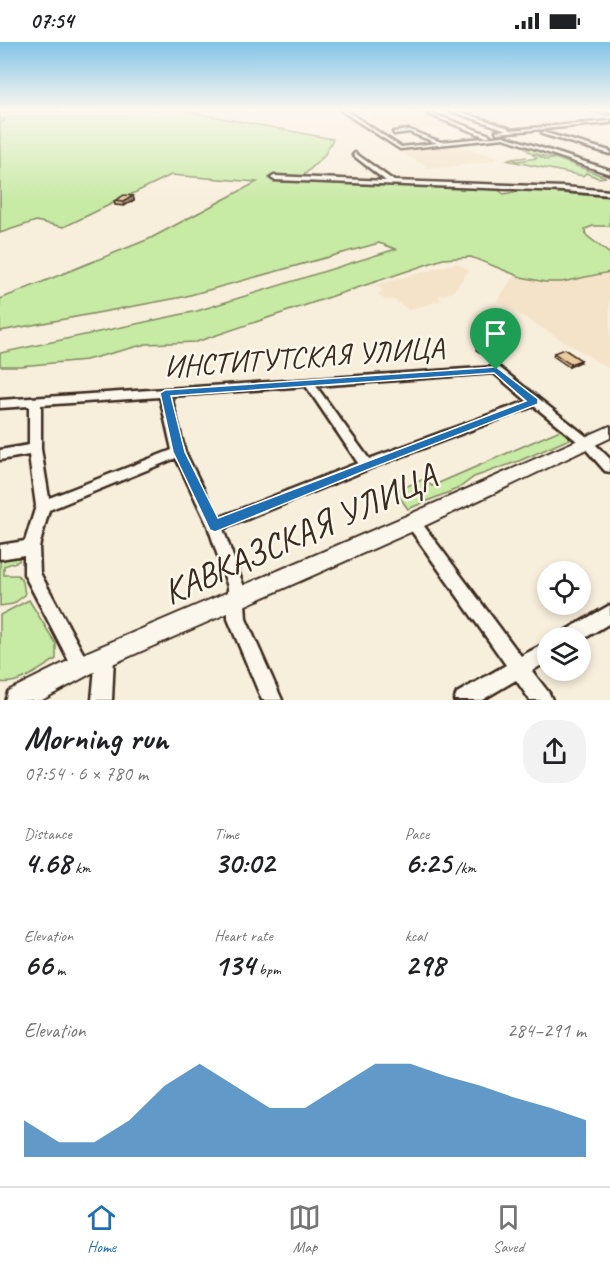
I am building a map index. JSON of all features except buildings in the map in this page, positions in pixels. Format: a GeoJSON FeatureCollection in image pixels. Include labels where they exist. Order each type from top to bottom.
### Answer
{"type":"FeatureCollection","features":[{"type":"Feature","properties":{"kind":"main road","name":"КАВКАЗСКАЯ УЛИЦА"},"geometry":{"type":"LineString","coordinates":[[17,700],[94,661],[413,522],[610,432]]}},
{"type":"Feature","properties":{"kind":"street"},"geometry":{"type":"LineString","coordinates":[[389,141],[400,148],[458,141]]}},
{"type":"Feature","properties":{"kind":"street"},"geometry":{"type":"LineString","coordinates":[[437,141],[443,143]]}},
{"type":"Feature","properties":{"kind":"street"},"geometry":{"type":"LineString","coordinates":[[516,141],[610,172]]}},
{"type":"Feature","properties":{"kind":"street"},"geometry":{"type":"LineString","coordinates":[[569,141],[610,153]]}},
{"type":"Feature","properties":{"kind":"street"},"geometry":{"type":"LineString","coordinates":[[355,154],[394,183]]}},
{"type":"Feature","properties":{"kind":"street"},"geometry":{"type":"LineString","coordinates":[[274,178],[564,189],[610,193]]}},
{"type":"Feature","properties":{"kind":"street","name":"ИНСТИТУТСКАЯ УЛИЦА"},"geometry":{"type":"LineString","coordinates":[[0,404],[496,370],[587,443],[610,467]]}},
{"type":"Feature","properties":{"kind":"street"},"geometry":{"type":"LineString","coordinates":[[308,382],[366,465]]}},
{"type":"Feature","properties":{"kind":"street"},"geometry":{"type":"LineString","coordinates":[[165,393],[179,452],[215,526],[237,587],[237,619],[272,700]]}},
{"type":"Feature","properties":{"kind":"street"},"geometry":{"type":"LineString","coordinates":[[35,402],[35,449],[43,506],[31,547],[32,574],[77,659],[94,661],[102,700]]}},
{"type":"Feature","properties":{"kind":"street"},"geometry":{"type":"LineString","coordinates":[[215,526],[366,465],[534,402]]}},
{"type":"Feature","properties":{"kind":"street"},"geometry":{"type":"LineString","coordinates":[[0,455],[35,449]]}},
{"type":"Feature","properties":{"kind":"street"},"geometry":{"type":"LineString","coordinates":[[43,506],[179,452]]}},
{"type":"Feature","properties":{"kind":"street"},"geometry":{"type":"LineString","coordinates":[[413,522],[542,700]]}},
{"type":"Feature","properties":{"kind":"street"},"geometry":{"type":"LineString","coordinates":[[0,552],[31,547]]}},
{"type":"Feature","properties":{"kind":"street"},"geometry":{"type":"LineString","coordinates":[[587,627],[610,613]]}},
{"type":"Feature","properties":{"kind":"street"},"geometry":{"type":"LineString","coordinates":[[464,700],[537,657]]}},
{"type":"Feature","properties":{"kind":"shaded area"},"geometry":{"type":"Polygon","coordinates":[[[450,144],[500,158],[483,163],[427,169],[425,168],[428,167],[396,150],[450,144]]]}},
{"type":"Feature","properties":{"kind":"shaded area"},"geometry":{"type":"Polygon","coordinates":[[[457,263],[469,270],[453,292],[438,296],[442,300],[409,310],[394,300],[385,300],[377,293],[383,291],[375,285],[457,263]]]}},
{"type":"Feature","properties":{"kind":"shaded area"},"geometry":{"type":"Polygon","coordinates":[[[610,271],[610,369],[497,301],[515,274],[610,271]]]}},
{"type":"Feature","properties":{"kind":"green space"},"geometry":{"type":"Polygon","coordinates":[[[0,141],[332,141],[324,156],[304,175],[305,179],[492,186],[504,194],[524,190],[610,197],[610,226],[593,226],[585,229],[586,235],[610,254],[610,272],[562,282],[545,282],[521,277],[471,257],[443,259],[196,342],[146,344],[86,360],[0,366],[0,353],[197,311],[396,249],[379,243],[183,297],[0,331],[0,299],[149,239],[257,182],[171,175],[64,227],[36,221],[0,233],[0,141]]]}},
{"type":"Feature","properties":{"kind":"green space"},"geometry":{"type":"Polygon","coordinates":[[[538,148],[562,156],[549,158],[533,153],[547,160],[563,157],[610,175],[561,158],[557,159],[606,177],[598,178],[586,173],[583,176],[506,160],[517,161],[537,158],[526,149],[538,148]]]}},
{"type":"Feature","properties":{"kind":"green space"},"geometry":{"type":"Polygon","coordinates":[[[564,430],[572,438],[474,477],[459,488],[408,509],[395,491],[424,479],[432,486],[564,430]]]}},
{"type":"Feature","properties":{"kind":"green space"},"geometry":{"type":"Polygon","coordinates":[[[19,552],[19,561],[4,566],[4,575],[18,575],[23,582],[25,595],[13,604],[0,606],[0,555],[19,552]]]}},
{"type":"Feature","properties":{"kind":"green space"},"geometry":{"type":"Polygon","coordinates":[[[29,600],[56,644],[56,659],[22,679],[7,683],[0,682],[0,615],[29,600]]]}},
{"type":"Feature","properties":{"kind":"route"},"geometry":{"type":"LineString","coordinates":[[496,370],[534,402],[362,466],[215,526],[179,452],[165,393],[459,371],[496,370]]}}]}
